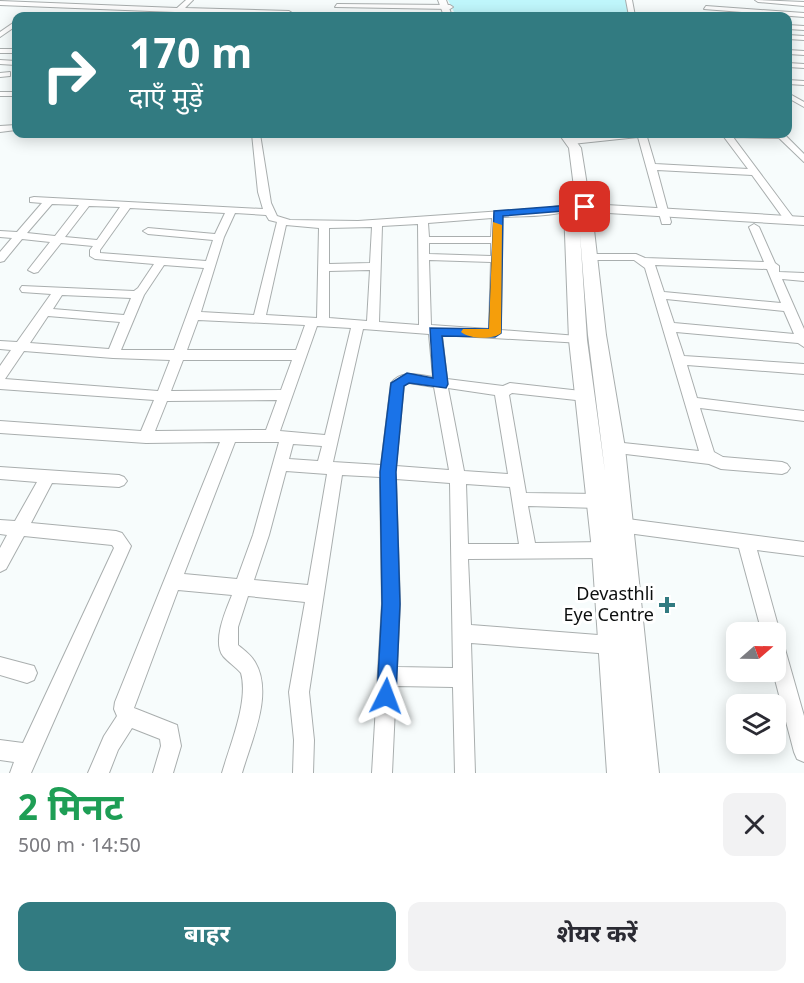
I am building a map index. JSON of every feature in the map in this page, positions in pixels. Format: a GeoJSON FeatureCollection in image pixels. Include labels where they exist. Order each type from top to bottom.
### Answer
{"type":"FeatureCollection","features":[{"type":"Feature","properties":{"kind":"main road"},"geometry":{"type":"LineString","coordinates":[[563,138],[562,141],[591,257],[597,335],[614,448],[644,773]]}},
{"type":"Feature","properties":{"kind":"main road"},"geometry":{"type":"LineString","coordinates":[[579,212],[797,221]]}},
{"type":"Feature","properties":{"kind":"main road"},"geometry":{"type":"LineString","coordinates":[[579,212],[578,340],[604,550],[622,773]]}},
{"type":"Feature","properties":{"kind":"main road"},"geometry":{"type":"LineString","coordinates":[[664,217],[804,230]]}},
{"type":"Feature","properties":{"kind":"street"},"geometry":{"type":"LineString","coordinates":[[3,12],[24,0]]}},
{"type":"Feature","properties":{"kind":"street"},"geometry":{"type":"LineString","coordinates":[[31,12],[50,0]]}},
{"type":"Feature","properties":{"kind":"street"},"geometry":{"type":"LineString","coordinates":[[60,12],[79,0]]}},
{"type":"Feature","properties":{"kind":"street"},"geometry":{"type":"LineString","coordinates":[[85,7],[92,0]]}},
{"type":"Feature","properties":{"kind":"street"},"geometry":{"type":"LineString","coordinates":[[179,12],[190,0]]}},
{"type":"Feature","properties":{"kind":"street"},"geometry":{"type":"LineString","coordinates":[[704,0],[707,12]]}},
{"type":"Feature","properties":{"kind":"street"},"geometry":{"type":"LineString","coordinates":[[746,0],[752,11]]}},
{"type":"Feature","properties":{"kind":"street"},"geometry":{"type":"LineString","coordinates":[[758,0],[804,4]]}},
{"type":"Feature","properties":{"kind":"street"},"geometry":{"type":"LineString","coordinates":[[0,3],[162,12]]}},
{"type":"Feature","properties":{"kind":"street"},"geometry":{"type":"LineString","coordinates":[[290,12],[294,3]]}},
{"type":"Feature","properties":{"kind":"street"},"geometry":{"type":"LineString","coordinates":[[339,3],[446,6]]}},
{"type":"Feature","properties":{"kind":"street"},"geometry":{"type":"LineString","coordinates":[[388,6],[390,12]]}},
{"type":"Feature","properties":{"kind":"street"},"geometry":{"type":"LineString","coordinates":[[101,12],[107,8]]}},
{"type":"Feature","properties":{"kind":"street"},"geometry":{"type":"LineString","coordinates":[[706,8],[765,12]]}},
{"type":"Feature","properties":{"kind":"street"},"geometry":{"type":"LineString","coordinates":[[136,12],[140,9]]}},
{"type":"Feature","properties":{"kind":"street"},"geometry":{"type":"LineString","coordinates":[[0,50],[4,44]]}},
{"type":"Feature","properties":{"kind":"street"},"geometry":{"type":"LineString","coordinates":[[257,138],[268,212]]}},
{"type":"Feature","properties":{"kind":"street"},"geometry":{"type":"LineString","coordinates":[[643,138],[664,217]]}},
{"type":"Feature","properties":{"kind":"street"},"geometry":{"type":"LineString","coordinates":[[729,138],[754,171],[797,221]]}},
{"type":"Feature","properties":{"kind":"street"},"geometry":{"type":"LineString","coordinates":[[785,138],[804,159]]}},
{"type":"Feature","properties":{"kind":"street"},"geometry":{"type":"LineString","coordinates":[[651,167],[754,171]]}},
{"type":"Feature","properties":{"kind":"street"},"geometry":{"type":"LineString","coordinates":[[34,200],[268,212],[282,222],[324,225],[497,213],[579,212]]}},
{"type":"Feature","properties":{"kind":"street"},"geometry":{"type":"LineString","coordinates":[[0,259],[50,201]]}},
{"type":"Feature","properties":{"kind":"street"},"geometry":{"type":"LineString","coordinates":[[34,270],[86,203]]}},
{"type":"Feature","properties":{"kind":"street"},"geometry":{"type":"LineString","coordinates":[[126,206],[94,253],[97,257],[211,265]]}},
{"type":"Feature","properties":{"kind":"street"},"geometry":{"type":"LineString","coordinates":[[146,437],[180,356],[219,237],[231,211]]}},
{"type":"Feature","properties":{"kind":"street"},"geometry":{"type":"LineString","coordinates":[[495,333],[497,213]]}},
{"type":"Feature","properties":{"kind":"street"},"geometry":{"type":"LineString","coordinates":[[423,219],[430,331],[458,479],[465,773]]}},
{"type":"Feature","properties":{"kind":"street"},"geometry":{"type":"LineString","coordinates":[[259,320],[282,222]]}},
{"type":"Feature","properties":{"kind":"street"},"geometry":{"type":"LineString","coordinates":[[373,326],[376,223]]}},
{"type":"Feature","properties":{"kind":"street"},"geometry":{"type":"LineString","coordinates":[[232,773],[252,695],[250,670],[229,649],[227,639],[280,464],[279,437],[286,395],[301,355],[318,321],[324,268],[324,225]]}},
{"type":"Feature","properties":{"kind":"street"},"geometry":{"type":"LineString","coordinates":[[668,327],[803,341],[754,227]]}},
{"type":"Feature","properties":{"kind":"street"},"geometry":{"type":"LineString","coordinates":[[148,231],[219,237]]}},
{"type":"Feature","properties":{"kind":"street"},"geometry":{"type":"LineString","coordinates":[[0,234],[100,243]]}},
{"type":"Feature","properties":{"kind":"street"},"geometry":{"type":"LineString","coordinates":[[424,240],[497,240]]}},
{"type":"Feature","properties":{"kind":"street"},"geometry":{"type":"LineString","coordinates":[[424,257],[496,259]]}},
{"type":"Feature","properties":{"kind":"street"},"geometry":{"type":"LineString","coordinates":[[591,257],[636,258],[645,261],[774,271],[804,277]]}},
{"type":"Feature","properties":{"kind":"street"},"geometry":{"type":"LineString","coordinates":[[113,354],[138,295],[161,261]]}},
{"type":"Feature","properties":{"kind":"street"},"geometry":{"type":"LineString","coordinates":[[645,261],[650,266],[705,450],[711,458]]}},
{"type":"Feature","properties":{"kind":"street"},"geometry":{"type":"LineString","coordinates":[[324,268],[375,266]]}},
{"type":"Feature","properties":{"kind":"street"},"geometry":{"type":"LineString","coordinates":[[26,289],[138,295]]}},
{"type":"Feature","properties":{"kind":"street"},"geometry":{"type":"LineString","coordinates":[[0,376],[59,291]]}},
{"type":"Feature","properties":{"kind":"street"},"geometry":{"type":"LineString","coordinates":[[659,295],[790,308]]}},
{"type":"Feature","properties":{"kind":"street"},"geometry":{"type":"LineString","coordinates":[[44,312],[128,319]]}},
{"type":"Feature","properties":{"kind":"street"},"geometry":{"type":"LineString","coordinates":[[194,316],[318,321],[430,331],[495,333],[578,340]]}},
{"type":"Feature","properties":{"kind":"street"},"geometry":{"type":"LineString","coordinates":[[303,773],[304,740],[299,692],[330,469],[330,441],[358,324]]}},
{"type":"Feature","properties":{"kind":"street"},"geometry":{"type":"LineString","coordinates":[[0,345],[113,354],[301,355]]}},
{"type":"Feature","properties":{"kind":"street"},"geometry":{"type":"LineString","coordinates":[[678,360],[804,369]]}},
{"type":"Feature","properties":{"kind":"street"},"geometry":{"type":"LineString","coordinates":[[382,773],[391,604],[388,472],[400,380],[407,378],[503,391],[510,388],[585,396]]}},
{"type":"Feature","properties":{"kind":"street"},"geometry":{"type":"LineString","coordinates":[[0,384],[164,396],[286,395]]}},
{"type":"Feature","properties":{"kind":"street"},"geometry":{"type":"LineString","coordinates":[[503,391],[501,398],[528,551]]}},
{"type":"Feature","properties":{"kind":"street"},"geometry":{"type":"LineString","coordinates":[[691,402],[804,416]]}},
{"type":"Feature","properties":{"kind":"street"},"geometry":{"type":"LineString","coordinates":[[0,427],[146,437],[279,437],[330,441]]}},
{"type":"Feature","properties":{"kind":"street"},"geometry":{"type":"LineString","coordinates":[[163,773],[171,746],[170,732],[128,717],[124,709],[125,702],[230,436]]}},
{"type":"Feature","properties":{"kind":"street"},"geometry":{"type":"LineString","coordinates":[[614,448],[711,458],[721,463],[782,468]]}},
{"type":"Feature","properties":{"kind":"street"},"geometry":{"type":"LineString","coordinates":[[280,464],[458,479],[516,481]]}},
{"type":"Feature","properties":{"kind":"street"},"geometry":{"type":"LineString","coordinates":[[0,473],[118,481]]}},
{"type":"Feature","properties":{"kind":"street"},"geometry":{"type":"LineString","coordinates":[[0,564],[48,476]]}},
{"type":"Feature","properties":{"kind":"street"},"geometry":{"type":"LineString","coordinates":[[519,499],[598,501]]}},
{"type":"Feature","properties":{"kind":"street"},"geometry":{"type":"LineString","coordinates":[[621,525],[804,549]]}},
{"type":"Feature","properties":{"kind":"street"},"geometry":{"type":"LineString","coordinates":[[0,527],[116,538],[123,546],[20,773]]}},
{"type":"Feature","properties":{"kind":"street"},"geometry":{"type":"LineString","coordinates":[[746,542],[768,622]]}},
{"type":"Feature","properties":{"kind":"street"},"geometry":{"type":"LineString","coordinates":[[460,552],[604,550]]}},
{"type":"Feature","properties":{"kind":"street"},"geometry":{"type":"LineString","coordinates":[[174,580],[314,594]]}},
{"type":"Feature","properties":{"kind":"street"},"geometry":{"type":"LineString","coordinates":[[463,633],[611,645]]}},
{"type":"Feature","properties":{"kind":"street"},"geometry":{"type":"LineString","coordinates":[[0,666],[27,673]]}},
{"type":"Feature","properties":{"kind":"street"},"geometry":{"type":"LineString","coordinates":[[388,676],[464,678]]}},
{"type":"Feature","properties":{"kind":"street"},"geometry":{"type":"LineString","coordinates":[[786,682],[803,742]]}},
{"type":"Feature","properties":{"kind":"street"},"geometry":{"type":"LineString","coordinates":[[98,773],[111,743],[128,717]]}},
{"type":"Feature","properties":{"kind":"street"},"geometry":{"type":"LineString","coordinates":[[0,750],[29,754]]}},
{"type":"Feature","properties":{"kind":"shaded area"},"geometry":{"type":"Polygon","coordinates":[[[448,0],[629,0],[631,12],[454,12],[448,0]]]}},
{"type":"Feature","properties":{"kind":"slow traffic"},"geometry":{"type":"LineString","coordinates":[[467,332],[495,333],[497,225]]}},
{"type":"Feature","properties":{"kind":"place","name":"Devasthli Eye Centre"},"geometry":{"type":"Point","coordinates":[667,605]}},
{"type":"Feature","properties":{"kind":"route"},"geometry":{"type":"LineString","coordinates":[[386,696],[391,604],[388,472],[398,383],[407,378],[441,384],[435,331],[495,333],[497,213],[585,207]]}}]}
